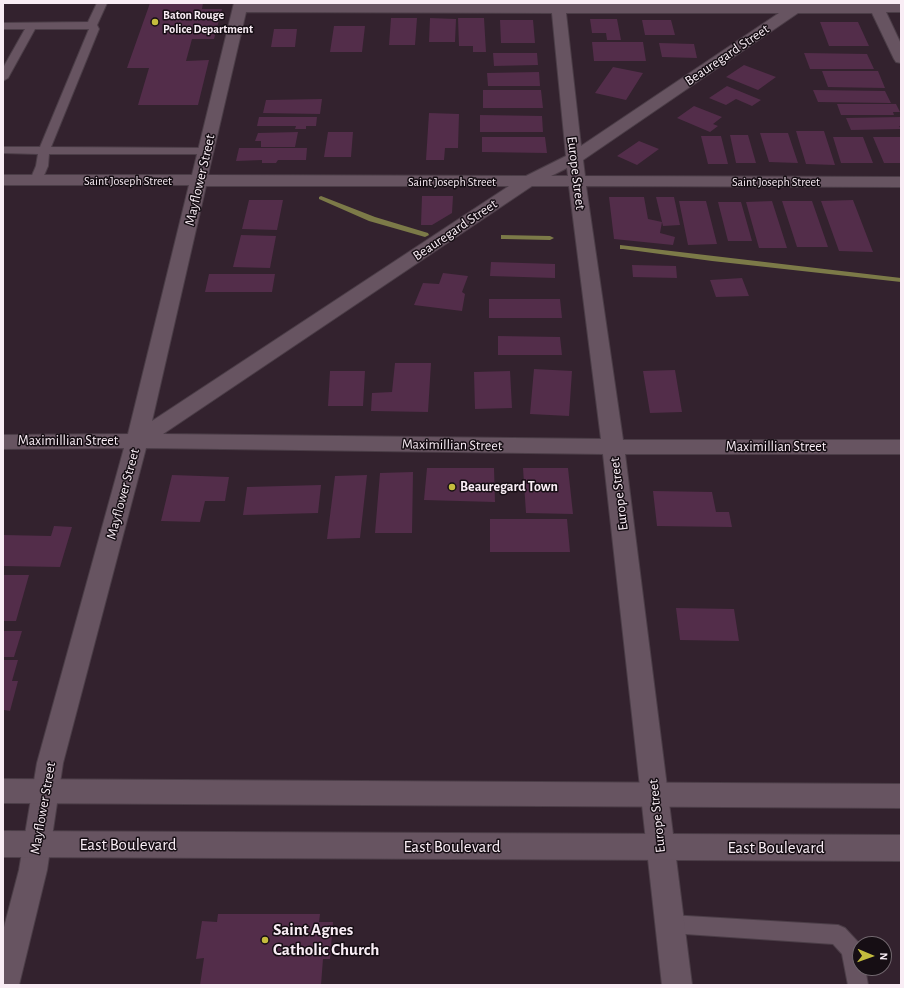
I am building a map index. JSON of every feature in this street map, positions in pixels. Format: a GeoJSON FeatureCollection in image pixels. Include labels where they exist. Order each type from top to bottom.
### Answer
{"type":"FeatureCollection","features":[{"type":"Feature","properties":{"kind":"street"},"geometry":{"type":"LineString","coordinates":[[240,6],[558,5],[795,9],[875,5],[901,8]]}},
{"type":"Feature","properties":{"kind":"street","name":"Europe Street"},"geometry":{"type":"LineString","coordinates":[[558,5],[574,158],[613,447],[677,985]]}},
{"type":"Feature","properties":{"kind":"street"},"geometry":{"type":"LineString","coordinates":[[875,5],[901,59]]}},
{"type":"Feature","properties":{"kind":"street","name":"Mayflower Street"},"geometry":{"type":"LineString","coordinates":[[4,985],[33,870],[50,763],[137,441],[200,181],[240,6]]}},
{"type":"Feature","properties":{"kind":"street","name":"Beauregard Street"},"geometry":{"type":"LineString","coordinates":[[137,441],[526,182],[574,158],[795,9]]}},
{"type":"Feature","properties":{"kind":"street","name":"Saint Joseph Street"},"geometry":{"type":"LineString","coordinates":[[3,180],[901,182]]}},
{"type":"Feature","properties":{"kind":"street","name":"Maximillian Street"},"geometry":{"type":"LineString","coordinates":[[3,442],[137,441],[613,447],[901,447]]}},
{"type":"Feature","properties":{"kind":"street"},"geometry":{"type":"LineString","coordinates":[[3,791],[901,796]]}},
{"type":"Feature","properties":{"kind":"street","name":"East Boulevard"},"geometry":{"type":"LineString","coordinates":[[3,844],[901,848]]}},
{"type":"Feature","properties":{"kind":"lane"},"geometry":{"type":"LineString","coordinates":[[36,180],[42,166],[44,151],[94,29],[92,25],[102,3]]}},
{"type":"Feature","properties":{"kind":"lane"},"geometry":{"type":"LineString","coordinates":[[3,26],[92,25]]}},
{"type":"Feature","properties":{"kind":"lane"},"geometry":{"type":"LineString","coordinates":[[3,78],[30,26]]}},
{"type":"Feature","properties":{"kind":"lane"},"geometry":{"type":"LineString","coordinates":[[3,150],[206,151]]}},
{"type":"Feature","properties":{"kind":"lane"},"geometry":{"type":"LineString","coordinates":[[670,924],[838,936],[851,949],[858,985]]}},
{"type":"Feature","properties":{"kind":"building"},"geometry":{"type":"Polygon","coordinates":[[[150,3],[203,3],[202,9],[222,9],[214,39],[192,39],[186,61],[209,60],[198,105],[138,105],[149,68],[127,68],[150,3]]]}},
{"type":"Feature","properties":{"kind":"building"},"geometry":{"type":"Polygon","coordinates":[[[391,18],[417,18],[415,45],[389,45],[391,18]]]}},
{"type":"Feature","properties":{"kind":"building"},"geometry":{"type":"Polygon","coordinates":[[[430,18],[456,19],[455,42],[429,42],[430,18]]]}},
{"type":"Feature","properties":{"kind":"building"},"geometry":{"type":"Polygon","coordinates":[[[458,18],[484,18],[486,52],[473,52],[473,46],[459,46],[458,18]]]}},
{"type":"Feature","properties":{"kind":"building"},"geometry":{"type":"Polygon","coordinates":[[[590,19],[617,19],[621,40],[607,40],[606,33],[592,33],[590,19]]]}},
{"type":"Feature","properties":{"kind":"building"},"geometry":{"type":"Polygon","coordinates":[[[500,20],[533,20],[535,43],[501,43],[500,20]]]}},
{"type":"Feature","properties":{"kind":"building"},"geometry":{"type":"Polygon","coordinates":[[[642,20],[671,20],[675,35],[645,35],[642,20]]]}},
{"type":"Feature","properties":{"kind":"building"},"geometry":{"type":"Polygon","coordinates":[[[820,22],[858,22],[869,46],[829,46],[820,22]]]}},
{"type":"Feature","properties":{"kind":"building"},"geometry":{"type":"Polygon","coordinates":[[[334,26],[365,26],[362,52],[330,52],[334,26]]]}},
{"type":"Feature","properties":{"kind":"building"},"geometry":{"type":"Polygon","coordinates":[[[274,29],[297,29],[295,47],[271,47],[274,29]]]}},
{"type":"Feature","properties":{"kind":"building"},"geometry":{"type":"Polygon","coordinates":[[[592,42],[643,42],[646,61],[594,61],[592,42]]]}},
{"type":"Feature","properties":{"kind":"building"},"geometry":{"type":"Polygon","coordinates":[[[659,43],[694,44],[697,58],[662,57],[659,43]]]}},
{"type":"Feature","properties":{"kind":"building"},"geometry":{"type":"Polygon","coordinates":[[[493,53],[537,53],[538,65],[494,66],[493,53]]]}},
{"type":"Feature","properties":{"kind":"building"},"geometry":{"type":"Polygon","coordinates":[[[804,53],[867,54],[874,69],[810,69],[804,53]]]}},
{"type":"Feature","properties":{"kind":"building"},"geometry":{"type":"Polygon","coordinates":[[[744,65],[776,77],[758,90],[726,77],[744,65]]]}},
{"type":"Feature","properties":{"kind":"building"},"geometry":{"type":"Polygon","coordinates":[[[613,67],[643,73],[626,100],[595,93],[613,67]]]}},
{"type":"Feature","properties":{"kind":"building"},"geometry":{"type":"Polygon","coordinates":[[[822,71],[878,71],[885,88],[828,87],[822,71]]]}},
{"type":"Feature","properties":{"kind":"building"},"geometry":{"type":"Polygon","coordinates":[[[539,72],[540,86],[488,86],[487,73],[539,72]]]}},
{"type":"Feature","properties":{"kind":"building"},"geometry":{"type":"Polygon","coordinates":[[[727,86],[761,100],[752,106],[736,99],[726,105],[709,98],[727,86]]]}},
{"type":"Feature","properties":{"kind":"building"},"geometry":{"type":"Polygon","coordinates":[[[483,90],[541,90],[543,108],[483,108],[483,90]]]}},
{"type":"Feature","properties":{"kind":"building"},"geometry":{"type":"Polygon","coordinates":[[[813,90],[885,91],[891,103],[818,102],[813,90]]]}},
{"type":"Feature","properties":{"kind":"building"},"geometry":{"type":"Polygon","coordinates":[[[322,99],[320,114],[263,113],[266,100],[322,99]]]}},
{"type":"Feature","properties":{"kind":"building"},"geometry":{"type":"Polygon","coordinates":[[[837,104],[896,104],[900,112],[893,112],[894,115],[841,115],[837,104]]]}},
{"type":"Feature","properties":{"kind":"building"},"geometry":{"type":"Polygon","coordinates":[[[694,106],[722,117],[713,124],[718,126],[710,132],[677,118],[694,106]]]}},
{"type":"Feature","properties":{"kind":"building"},"geometry":{"type":"Polygon","coordinates":[[[429,113],[459,114],[458,148],[445,148],[444,160],[426,160],[429,113]]]}},
{"type":"Feature","properties":{"kind":"building"},"geometry":{"type":"Polygon","coordinates":[[[480,115],[542,116],[543,132],[480,132],[480,115]]]}},
{"type":"Feature","properties":{"kind":"building"},"geometry":{"type":"Polygon","coordinates":[[[259,117],[317,117],[316,126],[306,126],[306,129],[295,129],[296,126],[257,126],[259,117]]]}},
{"type":"Feature","properties":{"kind":"building"},"geometry":{"type":"Polygon","coordinates":[[[901,117],[901,126],[899,126],[901,129],[851,130],[846,118],[901,117]]]}},
{"type":"Feature","properties":{"kind":"building"},"geometry":{"type":"Polygon","coordinates":[[[796,131],[824,131],[835,165],[806,164],[796,131]]]}},
{"type":"Feature","properties":{"kind":"building"},"geometry":{"type":"Polygon","coordinates":[[[298,132],[295,147],[261,147],[261,141],[255,141],[258,133],[298,132]]]}},
{"type":"Feature","properties":{"kind":"building"},"geometry":{"type":"Polygon","coordinates":[[[328,132],[353,132],[351,157],[324,157],[328,132]]]}},
{"type":"Feature","properties":{"kind":"building"},"geometry":{"type":"Polygon","coordinates":[[[760,133],[788,133],[798,163],[769,162],[760,133]]]}},
{"type":"Feature","properties":{"kind":"building"},"geometry":{"type":"Polygon","coordinates":[[[730,135],[748,135],[756,163],[736,163],[730,135]]]}},
{"type":"Feature","properties":{"kind":"building"},"geometry":{"type":"Polygon","coordinates":[[[701,136],[721,136],[728,164],[708,164],[701,136]]]}},
{"type":"Feature","properties":{"kind":"building"},"geometry":{"type":"Polygon","coordinates":[[[482,137],[545,137],[547,153],[482,152],[482,137]]]}},
{"type":"Feature","properties":{"kind":"building"},"geometry":{"type":"Polygon","coordinates":[[[833,137],[863,137],[873,163],[841,163],[833,137]]]}},
{"type":"Feature","properties":{"kind":"building"},"geometry":{"type":"Polygon","coordinates":[[[873,137],[901,137],[901,163],[884,163],[873,137]]]}},
{"type":"Feature","properties":{"kind":"building"},"geometry":{"type":"Polygon","coordinates":[[[639,141],[659,149],[637,165],[617,156],[639,141]]]}},
{"type":"Feature","properties":{"kind":"building"},"geometry":{"type":"Polygon","coordinates":[[[239,148],[307,148],[306,160],[278,160],[276,163],[262,163],[262,160],[236,161],[239,148]]]}},
{"type":"Feature","properties":{"kind":"building"},"geometry":{"type":"Polygon","coordinates":[[[422,196],[453,196],[452,213],[432,225],[421,225],[422,196]]]}},
{"type":"Feature","properties":{"kind":"building"},"geometry":{"type":"Polygon","coordinates":[[[609,197],[644,197],[648,219],[662,222],[660,233],[675,237],[673,245],[614,239],[609,197]]]}},
{"type":"Feature","properties":{"kind":"building"},"geometry":{"type":"Polygon","coordinates":[[[656,197],[674,197],[680,225],[663,226],[656,197]]]}},
{"type":"Feature","properties":{"kind":"building"},"geometry":{"type":"Polygon","coordinates":[[[249,200],[283,200],[277,230],[242,229],[249,200]]]}},
{"type":"Feature","properties":{"kind":"building"},"geometry":{"type":"Polygon","coordinates":[[[853,200],[873,252],[839,251],[821,201],[853,200]]]}},
{"type":"Feature","properties":{"kind":"building"},"geometry":{"type":"Polygon","coordinates":[[[679,201],[706,201],[717,244],[688,245],[679,201]]]}},
{"type":"Feature","properties":{"kind":"building"},"geometry":{"type":"Polygon","coordinates":[[[772,201],[787,248],[759,248],[746,202],[772,201]]]}},
{"type":"Feature","properties":{"kind":"building"},"geometry":{"type":"Polygon","coordinates":[[[782,201],[812,201],[828,247],[797,247],[782,201]]]}},
{"type":"Feature","properties":{"kind":"building"},"geometry":{"type":"Polygon","coordinates":[[[718,202],[741,202],[752,241],[728,241],[718,202]]]}},
{"type":"Feature","properties":{"kind":"building"},"geometry":{"type":"Polygon","coordinates":[[[241,235],[276,236],[270,268],[233,267],[241,235]]]}},
{"type":"Feature","properties":{"kind":"building"},"geometry":{"type":"Polygon","coordinates":[[[491,262],[555,264],[555,278],[490,276],[491,262]]]}},
{"type":"Feature","properties":{"kind":"building"},"geometry":{"type":"Polygon","coordinates":[[[632,265],[676,266],[677,278],[633,277],[632,265]]]}},
{"type":"Feature","properties":{"kind":"building"},"geometry":{"type":"Polygon","coordinates":[[[443,273],[468,276],[462,292],[465,294],[462,311],[414,305],[423,283],[439,284],[443,273]]]}},
{"type":"Feature","properties":{"kind":"building"},"geometry":{"type":"Polygon","coordinates":[[[209,274],[275,274],[272,292],[205,292],[209,274]]]}},
{"type":"Feature","properties":{"kind":"building"},"geometry":{"type":"Polygon","coordinates":[[[742,278],[749,296],[716,297],[710,280],[742,278]]]}},
{"type":"Feature","properties":{"kind":"building"},"geometry":{"type":"Polygon","coordinates":[[[489,299],[560,299],[562,318],[489,318],[489,299]]]}},
{"type":"Feature","properties":{"kind":"building"},"geometry":{"type":"Polygon","coordinates":[[[498,336],[560,337],[562,355],[498,355],[498,336]]]}},
{"type":"Feature","properties":{"kind":"building"},"geometry":{"type":"Polygon","coordinates":[[[395,363],[431,363],[428,412],[371,411],[372,393],[392,392],[395,363]]]}},
{"type":"Feature","properties":{"kind":"building"},"geometry":{"type":"Polygon","coordinates":[[[534,369],[572,371],[569,416],[530,414],[534,369]]]}},
{"type":"Feature","properties":{"kind":"building"},"geometry":{"type":"Polygon","coordinates":[[[675,370],[682,412],[650,413],[643,371],[675,370]]]}},
{"type":"Feature","properties":{"kind":"building"},"geometry":{"type":"Polygon","coordinates":[[[330,371],[365,371],[363,406],[328,406],[330,371]]]}},
{"type":"Feature","properties":{"kind":"building"},"geometry":{"type":"Polygon","coordinates":[[[510,371],[512,408],[475,409],[474,372],[510,371]]]}},
{"type":"Feature","properties":{"kind":"building"},"geometry":{"type":"Polygon","coordinates":[[[427,468],[494,468],[495,502],[424,500],[427,468]]]}},
{"type":"Feature","properties":{"kind":"building"},"geometry":{"type":"Polygon","coordinates":[[[523,468],[568,468],[573,514],[526,513],[523,468]]]}},
{"type":"Feature","properties":{"kind":"building"},"geometry":{"type":"Polygon","coordinates":[[[413,472],[412,533],[375,533],[380,473],[413,472]]]}},
{"type":"Feature","properties":{"kind":"building"},"geometry":{"type":"Polygon","coordinates":[[[172,475],[229,477],[225,501],[205,501],[200,522],[161,521],[172,475]]]}},
{"type":"Feature","properties":{"kind":"building"},"geometry":{"type":"Polygon","coordinates":[[[367,475],[360,538],[327,539],[335,476],[367,475]]]}},
{"type":"Feature","properties":{"kind":"building"},"geometry":{"type":"Polygon","coordinates":[[[321,485],[318,513],[243,515],[247,487],[321,485]]]}},
{"type":"Feature","properties":{"kind":"building"},"geometry":{"type":"Polygon","coordinates":[[[653,491],[712,492],[716,512],[729,512],[732,527],[657,526],[653,491]]]}},
{"type":"Feature","properties":{"kind":"building"},"geometry":{"type":"Polygon","coordinates":[[[490,519],[567,519],[570,552],[490,552],[490,519]]]}},
{"type":"Feature","properties":{"kind":"building"},"geometry":{"type":"Polygon","coordinates":[[[54,526],[72,527],[60,567],[3,566],[3,535],[51,536],[54,526]]]}},
{"type":"Feature","properties":{"kind":"building"},"geometry":{"type":"Polygon","coordinates":[[[3,575],[29,575],[16,621],[3,621],[3,575]]]}},
{"type":"Feature","properties":{"kind":"building"},"geometry":{"type":"Polygon","coordinates":[[[676,608],[734,609],[739,641],[680,640],[676,608]]]}},
{"type":"Feature","properties":{"kind":"building"},"geometry":{"type":"Polygon","coordinates":[[[3,631],[22,631],[14,657],[3,657],[3,631]]]}},
{"type":"Feature","properties":{"kind":"building"},"geometry":{"type":"Polygon","coordinates":[[[3,660],[18,660],[12,681],[18,681],[10,711],[4,710],[3,714],[3,660]]]}},
{"type":"Feature","properties":{"kind":"building","name":"Saint Agnes Catholic Church"},"geometry":{"type":"Polygon","coordinates":[[[218,914],[320,914],[319,922],[333,922],[330,959],[323,959],[321,985],[200,985],[204,958],[196,959],[202,921],[217,922],[218,914]]]}},
{"type":"Feature","properties":{"kind":"waterway"},"geometry":{"type":"LineString","coordinates":[[321,198],[372,219],[425,235]]}},
{"type":"Feature","properties":{"kind":"waterway"},"geometry":{"type":"LineString","coordinates":[[504,237],[550,238]]}},
{"type":"Feature","properties":{"kind":"waterway"},"geometry":{"type":"LineString","coordinates":[[623,247],[712,259],[901,280]]}},
{"type":"Feature","properties":{"kind":"place","name":"Baton Rouge Police Department"},"geometry":{"type":"Point","coordinates":[155,22]}},
{"type":"Feature","properties":{"kind":"place","name":"Beauregard Town"},"geometry":{"type":"Point","coordinates":[452,487]}},
{"type":"Feature","properties":{"kind":"place","name":"Saint Agnes Catholic Church"},"geometry":{"type":"Point","coordinates":[265,940]}}]}
